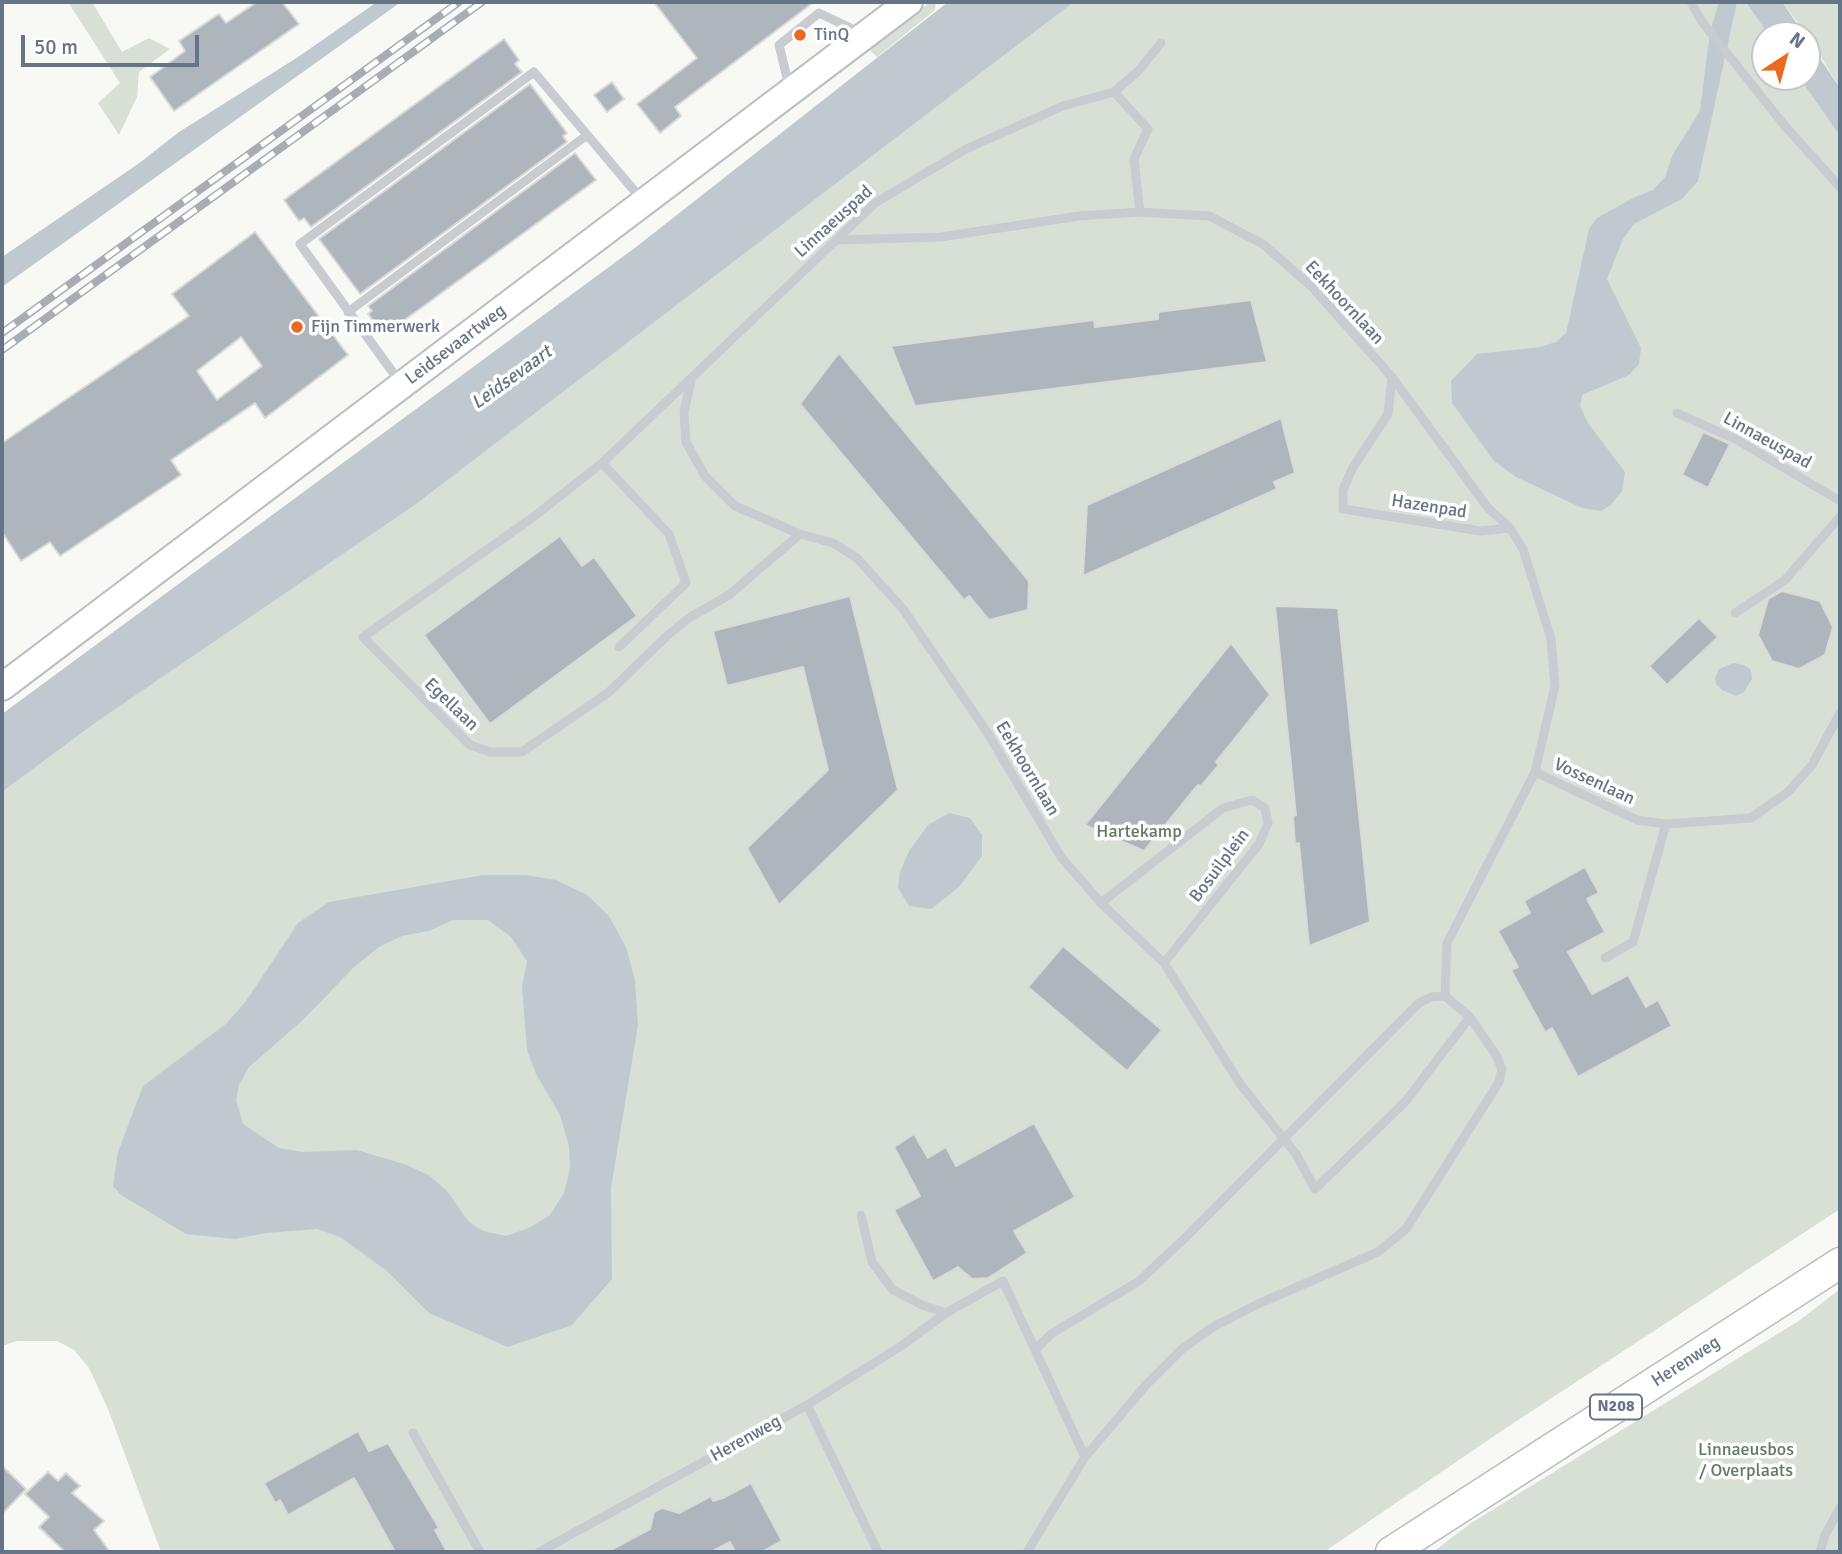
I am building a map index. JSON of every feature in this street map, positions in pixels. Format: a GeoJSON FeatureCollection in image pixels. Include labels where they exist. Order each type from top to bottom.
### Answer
{"type":"FeatureCollection","features":[{"type":"Feature","properties":{"kind":"main road","name":"Herenweg"},"geometry":{"type":"LineString","coordinates":[[1391,1552],[1838,1270]]}},
{"type":"Feature","properties":{"kind":"street","name":"Leidsevaartweg"},"geometry":{"type":"LineString","coordinates":[[2,687],[909,2]]}},
{"type":"Feature","properties":{"kind":"lane"},"geometry":{"type":"LineString","coordinates":[[1691,2],[1702,22],[1785,126],[1840,187]]}},
{"type":"Feature","properties":{"kind":"lane"},"geometry":{"type":"LineString","coordinates":[[790,92],[779,45],[819,13],[865,35]]}},
{"type":"Feature","properties":{"kind":"lane","name":"Linnaeuspad"},"geometry":{"type":"LineString","coordinates":[[602,463],[875,203],[966,149],[1063,106],[1114,92],[1138,71],[1161,43]]}},
{"type":"Feature","properties":{"kind":"lane"},"geometry":{"type":"LineString","coordinates":[[402,385],[300,244],[534,72],[644,202]]}},
{"type":"Feature","properties":{"kind":"lane"},"geometry":{"type":"LineString","coordinates":[[1114,92],[1148,129],[1134,159],[1140,212]]}},
{"type":"Feature","properties":{"kind":"lane"},"geometry":{"type":"LineString","coordinates":[[348,312],[586,136]]}},
{"type":"Feature","properties":{"kind":"lane","name":"Eekhoornlaan"},"geometry":{"type":"LineString","coordinates":[[836,240],[941,237],[1066,218],[1140,212],[1209,216],[1263,244],[1312,287],[1392,377],[1488,508],[1510,528],[1523,549],[1551,639],[1555,686],[1535,772],[1447,943],[1445,996]]}},
{"type":"Feature","properties":{"kind":"lane","name":"Eekhoornlaan"},"geometry":{"type":"LineString","coordinates":[[693,374],[684,412],[686,442],[705,476],[735,506],[800,534],[833,543],[857,558],[902,609],[988,732],[1061,857],[1101,903],[1164,963],[1241,1085],[1296,1154],[1315,1189],[1405,1102],[1470,1017]]}},
{"type":"Feature","properties":{"kind":"lane","name":"Hazenpad"},"geometry":{"type":"LineString","coordinates":[[1392,377],[1388,414],[1352,469],[1343,491],[1343,509],[1481,531],[1510,528]]}},
{"type":"Feature","properties":{"kind":"lane","name":"Linnaeuspad"},"geometry":{"type":"LineString","coordinates":[[1677,412],[1737,440],[1840,501]]}},
{"type":"Feature","properties":{"kind":"lane"},"geometry":{"type":"LineString","coordinates":[[602,463],[669,534],[685,583],[619,647]]}},
{"type":"Feature","properties":{"kind":"lane","name":"Egellaan"},"geometry":{"type":"LineString","coordinates":[[602,463],[532,518],[363,637],[470,746],[490,752],[522,752],[609,692],[669,634],[689,618],[729,595],[800,534]]}},
{"type":"Feature","properties":{"kind":"lane"},"geometry":{"type":"LineString","coordinates":[[1735,613],[1785,580],[1840,517]]}},
{"type":"Feature","properties":{"kind":"lane","name":"Vossenlaan"},"geometry":{"type":"LineString","coordinates":[[1535,772],[1637,820],[1665,824],[1751,818],[1788,792],[1812,765],[1840,713]]}},
{"type":"Feature","properties":{"kind":"lane","name":"Bosuilplein"},"geometry":{"type":"LineString","coordinates":[[1101,903],[1223,808],[1252,800],[1265,808],[1268,823],[1259,844],[1164,963]]}},
{"type":"Feature","properties":{"kind":"lane"},"geometry":{"type":"LineString","coordinates":[[1605,958],[1633,943],[1665,824]]}},
{"type":"Feature","properties":{"kind":"lane"},"geometry":{"type":"LineString","coordinates":[[1027,1552],[1085,1457],[1145,1386],[1182,1349],[1213,1327],[1258,1304],[1378,1252],[1406,1228],[1499,1082],[1502,1069],[1496,1055],[1470,1017],[1445,996],[1431,997],[1419,1003],[1139,1281],[1041,1341],[1035,1350]]}},
{"type":"Feature","properties":{"kind":"lane"},"geometry":{"type":"LineString","coordinates":[[861,1215],[872,1262],[893,1290],[922,1306],[946,1313],[1003,1281],[1085,1457]]}},
{"type":"Feature","properties":{"kind":"lane","name":"Herenweg"},"geometry":{"type":"LineString","coordinates":[[539,1552],[807,1405],[901,1346],[946,1313]]}},
{"type":"Feature","properties":{"kind":"lane"},"geometry":{"type":"LineString","coordinates":[[807,1405],[878,1552]]}},
{"type":"Feature","properties":{"kind":"lane"},"geometry":{"type":"LineString","coordinates":[[413,1433],[481,1552]]}},
{"type":"Feature","properties":{"kind":"lane"},"geometry":{"type":"LineString","coordinates":[[1820,1552],[1825,1535],[1840,1508]]}},
{"type":"Feature","properties":{"kind":"green space"},"geometry":{"type":"Polygon","coordinates":[[[68,2],[92,2],[122,52],[149,38],[170,49],[139,72],[137,97],[119,135],[98,103],[120,83],[68,2]]]}},
{"type":"Feature","properties":{"kind":"green space"},"geometry":{"type":"Polygon","coordinates":[[[930,2],[936,2],[935,10],[877,57],[868,48],[930,2]]]}},
{"type":"Feature","properties":{"kind":"green space","name":"Hartekamp"},"geometry":{"type":"Polygon","coordinates":[[[1074,2],[1750,2],[1764,21],[1751,21],[1751,91],[1815,91],[1840,125],[1840,1209],[1506,1428],[1324,1552],[161,1552],[108,1409],[89,1368],[74,1350],[57,1341],[17,1341],[2,1346],[2,792],[98,721],[415,505],[1074,2]]]}},
{"type":"Feature","properties":{"kind":"green space"},"geometry":{"type":"Polygon","coordinates":[[[1782,2],[1840,2],[1840,88],[1821,57],[1821,21],[1796,21],[1782,2]]]}},
{"type":"Feature","properties":{"kind":"green space","name":"Linnaeusbos / Overplaats"},"geometry":{"type":"Polygon","coordinates":[[[1840,1289],[1840,1552],[1433,1552],[1471,1523],[1800,1320],[1840,1289]]]}},
{"type":"Feature","properties":{"kind":"water"},"geometry":{"type":"Polygon","coordinates":[[[377,2],[401,2],[2,287],[2,257],[138,164],[179,132],[298,57],[377,2]]]}},
{"type":"Feature","properties":{"kind":"water","name":"Leidsevaart"},"geometry":{"type":"Polygon","coordinates":[[[948,2],[1074,2],[415,505],[98,721],[2,792],[2,714],[636,247],[948,2]]]}},
{"type":"Feature","properties":{"kind":"water"},"geometry":{"type":"Polygon","coordinates":[[[1719,2],[1737,2],[1698,181],[1682,199],[1634,224],[1623,239],[1607,279],[1641,348],[1639,364],[1629,375],[1582,395],[1580,406],[1588,423],[1625,472],[1622,491],[1611,505],[1601,511],[1582,508],[1516,477],[1494,461],[1452,403],[1451,381],[1477,354],[1540,347],[1556,342],[1566,333],[1589,229],[1597,218],[1653,190],[1665,177],[1673,154],[1700,111],[1710,32],[1719,2]]]}},
{"type":"Feature","properties":{"kind":"water"},"geometry":{"type":"Polygon","coordinates":[[[1746,2],[1782,2],[1795,21],[1759,21],[1746,2]]]}},
{"type":"Feature","properties":{"kind":"water"},"geometry":{"type":"Polygon","coordinates":[[[1821,60],[1840,88],[1840,136],[1809,91],[1821,91],[1821,60]]]}},
{"type":"Feature","properties":{"kind":"water"},"geometry":{"type":"Polygon","coordinates":[[[1734,663],[1751,670],[1752,679],[1744,692],[1736,696],[1722,690],[1716,684],[1715,678],[1719,669],[1734,663]]]}},
{"type":"Feature","properties":{"kind":"water"},"geometry":{"type":"Polygon","coordinates":[[[949,813],[970,818],[982,835],[982,856],[959,887],[931,909],[909,906],[898,888],[900,872],[909,851],[928,825],[949,813]]]}},
{"type":"Feature","properties":{"kind":"water"},"geometry":{"type":"Polygon","coordinates":[[[483,875],[526,875],[556,880],[587,895],[609,916],[626,947],[635,980],[638,1025],[611,1188],[612,1279],[572,1325],[508,1347],[429,1313],[387,1271],[340,1237],[317,1229],[266,1233],[235,1239],[186,1234],[121,1195],[113,1186],[118,1152],[143,1086],[227,1023],[246,1001],[298,923],[329,902],[483,875]],[[453,920],[429,931],[402,936],[379,947],[353,968],[303,1020],[249,1067],[239,1085],[236,1100],[243,1124],[279,1148],[303,1152],[357,1150],[407,1165],[430,1176],[447,1191],[469,1222],[483,1231],[506,1236],[529,1228],[550,1215],[564,1193],[570,1168],[569,1146],[560,1115],[536,1074],[527,1050],[522,987],[527,961],[511,937],[488,920],[453,920]]]}},
{"type":"Feature","properties":{"kind":"building"},"geometry":{"type":"Polygon","coordinates":[[[257,2],[282,2],[299,24],[174,111],[150,77],[185,51],[179,41],[219,14],[226,23],[257,2]]]}},
{"type":"Feature","properties":{"kind":"building"},"geometry":{"type":"Polygon","coordinates":[[[654,2],[814,2],[675,107],[681,116],[660,133],[637,104],[697,58],[654,2]]]}},
{"type":"Feature","properties":{"kind":"building"},"geometry":{"type":"Polygon","coordinates":[[[504,39],[519,60],[515,64],[522,72],[311,227],[304,218],[299,221],[284,200],[504,39]]]}},
{"type":"Feature","properties":{"kind":"building"},"geometry":{"type":"Polygon","coordinates":[[[612,82],[624,99],[607,112],[594,95],[612,82]]]}},
{"type":"Feature","properties":{"kind":"building"},"geometry":{"type":"Polygon","coordinates":[[[530,84],[567,133],[563,136],[567,142],[360,294],[319,239],[530,84]]]}},
{"type":"Feature","properties":{"kind":"building"},"geometry":{"type":"Polygon","coordinates":[[[575,153],[596,180],[384,335],[368,314],[372,311],[368,306],[575,153]]]}},
{"type":"Feature","properties":{"kind":"building"},"geometry":{"type":"Polygon","coordinates":[[[255,232],[348,355],[265,418],[255,403],[171,460],[181,475],[60,556],[50,542],[21,561],[2,532],[2,443],[189,316],[172,294],[255,232]],[[241,337],[197,371],[217,400],[262,366],[241,337]]]}},
{"type":"Feature","properties":{"kind":"building"},"geometry":{"type":"Polygon","coordinates":[[[1251,300],[1267,362],[915,406],[891,346],[1094,320],[1095,327],[1158,319],[1158,312],[1251,300]]]}},
{"type":"Feature","properties":{"kind":"building"},"geometry":{"type":"Polygon","coordinates":[[[839,353],[1029,581],[1028,610],[989,620],[969,596],[964,600],[800,404],[839,353]]]}},
{"type":"Feature","properties":{"kind":"building"},"geometry":{"type":"Polygon","coordinates":[[[1281,418],[1295,473],[1274,482],[1277,489],[1083,576],[1087,505],[1281,418]]]}},
{"type":"Feature","properties":{"kind":"building"},"geometry":{"type":"Polygon","coordinates":[[[1703,432],[1730,444],[1708,488],[1682,475],[1703,432]]]}},
{"type":"Feature","properties":{"kind":"building"},"geometry":{"type":"Polygon","coordinates":[[[560,536],[582,566],[594,557],[637,616],[490,724],[424,635],[560,536]]]}},
{"type":"Feature","properties":{"kind":"building"},"geometry":{"type":"Polygon","coordinates":[[[1782,591],[1820,601],[1833,627],[1825,655],[1799,669],[1772,661],[1758,635],[1768,599],[1782,591]]]}},
{"type":"Feature","properties":{"kind":"building"},"geometry":{"type":"Polygon","coordinates":[[[850,596],[898,790],[779,905],[747,848],[828,770],[803,667],[727,686],[713,631],[850,596]]]}},
{"type":"Feature","properties":{"kind":"building"},"geometry":{"type":"Polygon","coordinates":[[[1275,606],[1338,608],[1370,922],[1309,946],[1299,843],[1295,844],[1293,816],[1296,815],[1275,606]]]}},
{"type":"Feature","properties":{"kind":"building"},"geometry":{"type":"Polygon","coordinates":[[[1699,618],[1718,637],[1667,685],[1649,666],[1699,618]]]}},
{"type":"Feature","properties":{"kind":"building"},"geometry":{"type":"Polygon","coordinates":[[[1231,643],[1270,695],[1216,762],[1219,765],[1201,786],[1198,785],[1144,851],[1085,825],[1231,643]]]}},
{"type":"Feature","properties":{"kind":"building"},"geometry":{"type":"Polygon","coordinates":[[[1585,867],[1599,893],[1587,899],[1605,932],[1568,952],[1592,994],[1628,975],[1646,1007],[1658,1000],[1672,1026],[1578,1077],[1552,1028],[1545,1032],[1511,970],[1518,967],[1498,931],[1530,913],[1524,901],[1585,867]]]}},
{"type":"Feature","properties":{"kind":"building"},"geometry":{"type":"Polygon","coordinates":[[[1063,946],[1162,1030],[1127,1071],[1028,987],[1063,946]]]}},
{"type":"Feature","properties":{"kind":"building"},"geometry":{"type":"Polygon","coordinates":[[[1034,1123],[1075,1197],[1014,1231],[1027,1253],[988,1278],[972,1279],[958,1267],[933,1281],[894,1210],[920,1196],[894,1147],[914,1134],[928,1158],[946,1147],[956,1166],[1034,1123]]]}},
{"type":"Feature","properties":{"kind":"building"},"geometry":{"type":"Polygon","coordinates":[[[358,1431],[369,1451],[388,1443],[439,1528],[435,1530],[447,1552],[395,1552],[354,1478],[288,1515],[280,1500],[275,1503],[264,1483],[358,1431]]]}},
{"type":"Feature","properties":{"kind":"building"},"geometry":{"type":"Polygon","coordinates":[[[2,1466],[26,1489],[2,1514],[2,1466]]]}},
{"type":"Feature","properties":{"kind":"building"},"geometry":{"type":"Polygon","coordinates":[[[48,1472],[58,1481],[66,1473],[80,1486],[72,1493],[104,1521],[94,1530],[110,1552],[65,1552],[39,1527],[49,1517],[25,1494],[48,1472]]]}},
{"type":"Feature","properties":{"kind":"building"},"geometry":{"type":"Polygon","coordinates":[[[751,1483],[782,1541],[762,1552],[735,1552],[730,1542],[711,1552],[607,1552],[650,1529],[654,1512],[662,1508],[679,1513],[711,1496],[713,1501],[723,1498],[751,1483]]]}},
{"type":"Feature","properties":{"kind":"railway"},"geometry":{"type":"LineString","coordinates":[[2,333],[459,2]]}},
{"type":"Feature","properties":{"kind":"railway"},"geometry":{"type":"LineString","coordinates":[[2,350],[482,2]]}},
{"type":"Feature","properties":{"kind":"place","name":"TinQ"},"geometry":{"type":"Point","coordinates":[800,35]}},
{"type":"Feature","properties":{"kind":"place","name":"Fijn Timmerwerk"},"geometry":{"type":"Point","coordinates":[297,327]}}]}
